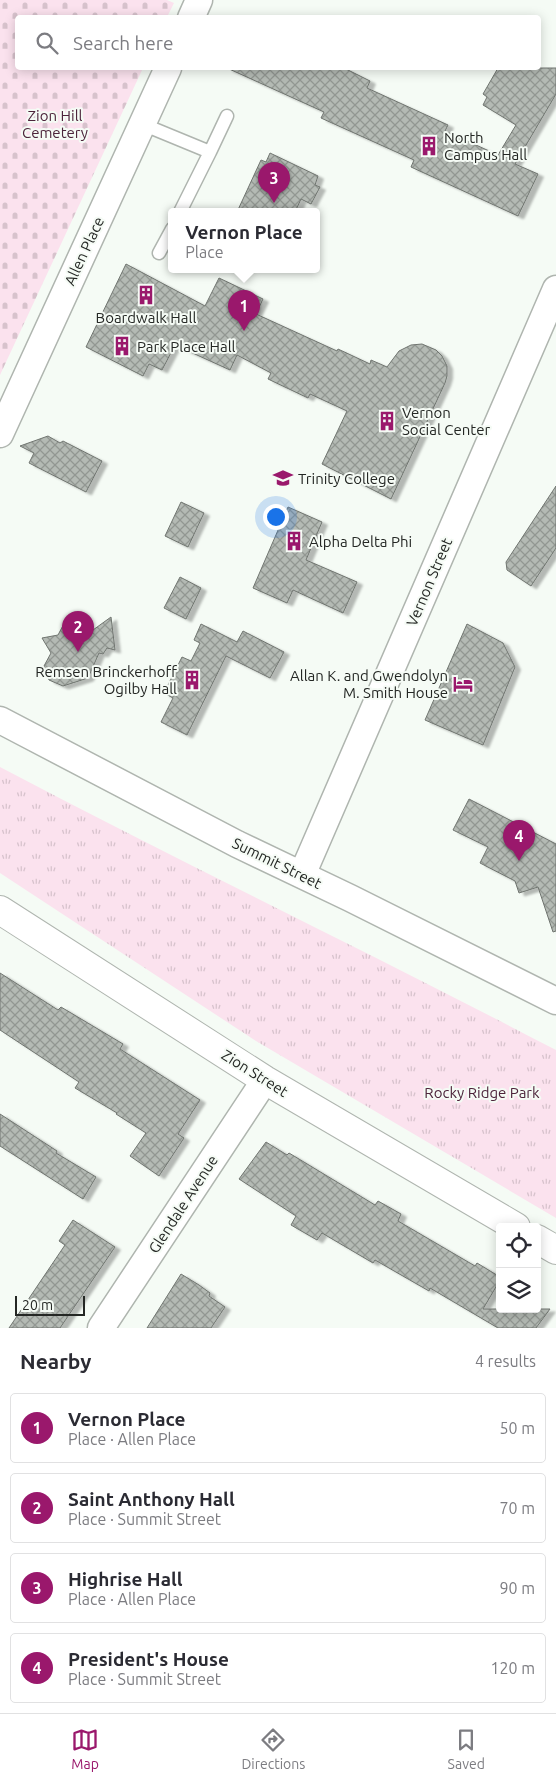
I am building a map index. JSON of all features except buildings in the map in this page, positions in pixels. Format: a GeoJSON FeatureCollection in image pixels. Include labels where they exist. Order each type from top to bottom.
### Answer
{"type":"FeatureCollection","features":[{"type":"Feature","properties":{"kind":"main road","name":"Zion Street"},"geometry":{"type":"LineString","coordinates":[[0,910],[265,1080],[509,1223]]}},
{"type":"Feature","properties":{"kind":"main road"},"geometry":{"type":"LineString","coordinates":[[541,1241],[556,1250]]}},
{"type":"Feature","properties":{"kind":"street"},"geometry":{"type":"LineString","coordinates":[[192,15],[199,0]]}},
{"type":"Feature","properties":{"kind":"street","name":"Allen Place"},"geometry":{"type":"LineString","coordinates":[[0,434],[167,70]]}},
{"type":"Feature","properties":{"kind":"street","name":"Vernon Street"},"geometry":{"type":"LineString","coordinates":[[302,875],[556,289]]}},
{"type":"Feature","properties":{"kind":"street","name":"Summit Street"},"geometry":{"type":"LineString","coordinates":[[0,720],[237,844],[556,1001]]}},
{"type":"Feature","properties":{"kind":"street","name":"Glendale Avenue"},"geometry":{"type":"LineString","coordinates":[[101,1328],[265,1080]]}},
{"type":"Feature","properties":{"kind":"lane"},"geometry":{"type":"LineString","coordinates":[[182,208],[227,116]]}},
{"type":"Feature","properties":{"kind":"lane"},"geometry":{"type":"LineString","coordinates":[[142,124],[210,152]]}},
{"type":"Feature","properties":{"kind":"lane"},"geometry":{"type":"LineString","coordinates":[[159,253],[168,236]]}},
{"type":"Feature","properties":{"kind":"green space","name":"Zion Hill Cemetery"},"geometry":{"type":"Polygon","coordinates":[[[0,0],[167,0],[174,3],[168,15],[15,15],[15,70],[142,70],[0,375],[0,0]]]}},
{"type":"Feature","properties":{"kind":"green space","name":"Rocky Ridge Park"},"geometry":{"type":"Polygon","coordinates":[[[0,767],[556,1050],[556,1218],[256,1041],[0,873],[0,767]]]}},
{"type":"Feature","properties":{"kind":"place","name":"North Campus Hall"},"geometry":{"type":"Point","coordinates":[429,146]}},
{"type":"Feature","properties":{"kind":"place","name":"Highrise Hall"},"geometry":{"type":"Point","coordinates":[274,203]}},
{"type":"Feature","properties":{"kind":"place","name":"Boardwalk Hall"},"geometry":{"type":"Point","coordinates":[146,295]}},
{"type":"Feature","properties":{"kind":"place","name":"Vernon Place"},"geometry":{"type":"Point","coordinates":[244,331]}},
{"type":"Feature","properties":{"kind":"place","name":"Park Place Hall"},"geometry":{"type":"Point","coordinates":[122,346]}},
{"type":"Feature","properties":{"kind":"place","name":"Vernon Social Center"},"geometry":{"type":"Point","coordinates":[387,421]}},
{"type":"Feature","properties":{"kind":"place","name":"Trinity College"},"geometry":{"type":"Point","coordinates":[283,478]}},
{"type":"Feature","properties":{"kind":"place","name":"Alpha Delta Phi"},"geometry":{"type":"Point","coordinates":[294,541]}},
{"type":"Feature","properties":{"kind":"place","name":"Saint Anthony Hall"},"geometry":{"type":"Point","coordinates":[78,652]}},
{"type":"Feature","properties":{"kind":"place","name":"Remsen Brinckerhoff Ogilby Hall"},"geometry":{"type":"Point","coordinates":[192,680]}},
{"type":"Feature","properties":{"kind":"place","name":"Allan K. and Gwendolyn M. Smith House"},"geometry":{"type":"Point","coordinates":[463,684]}},
{"type":"Feature","properties":{"kind":"place","name":"President's House"},"geometry":{"type":"Point","coordinates":[519,861]}}]}
